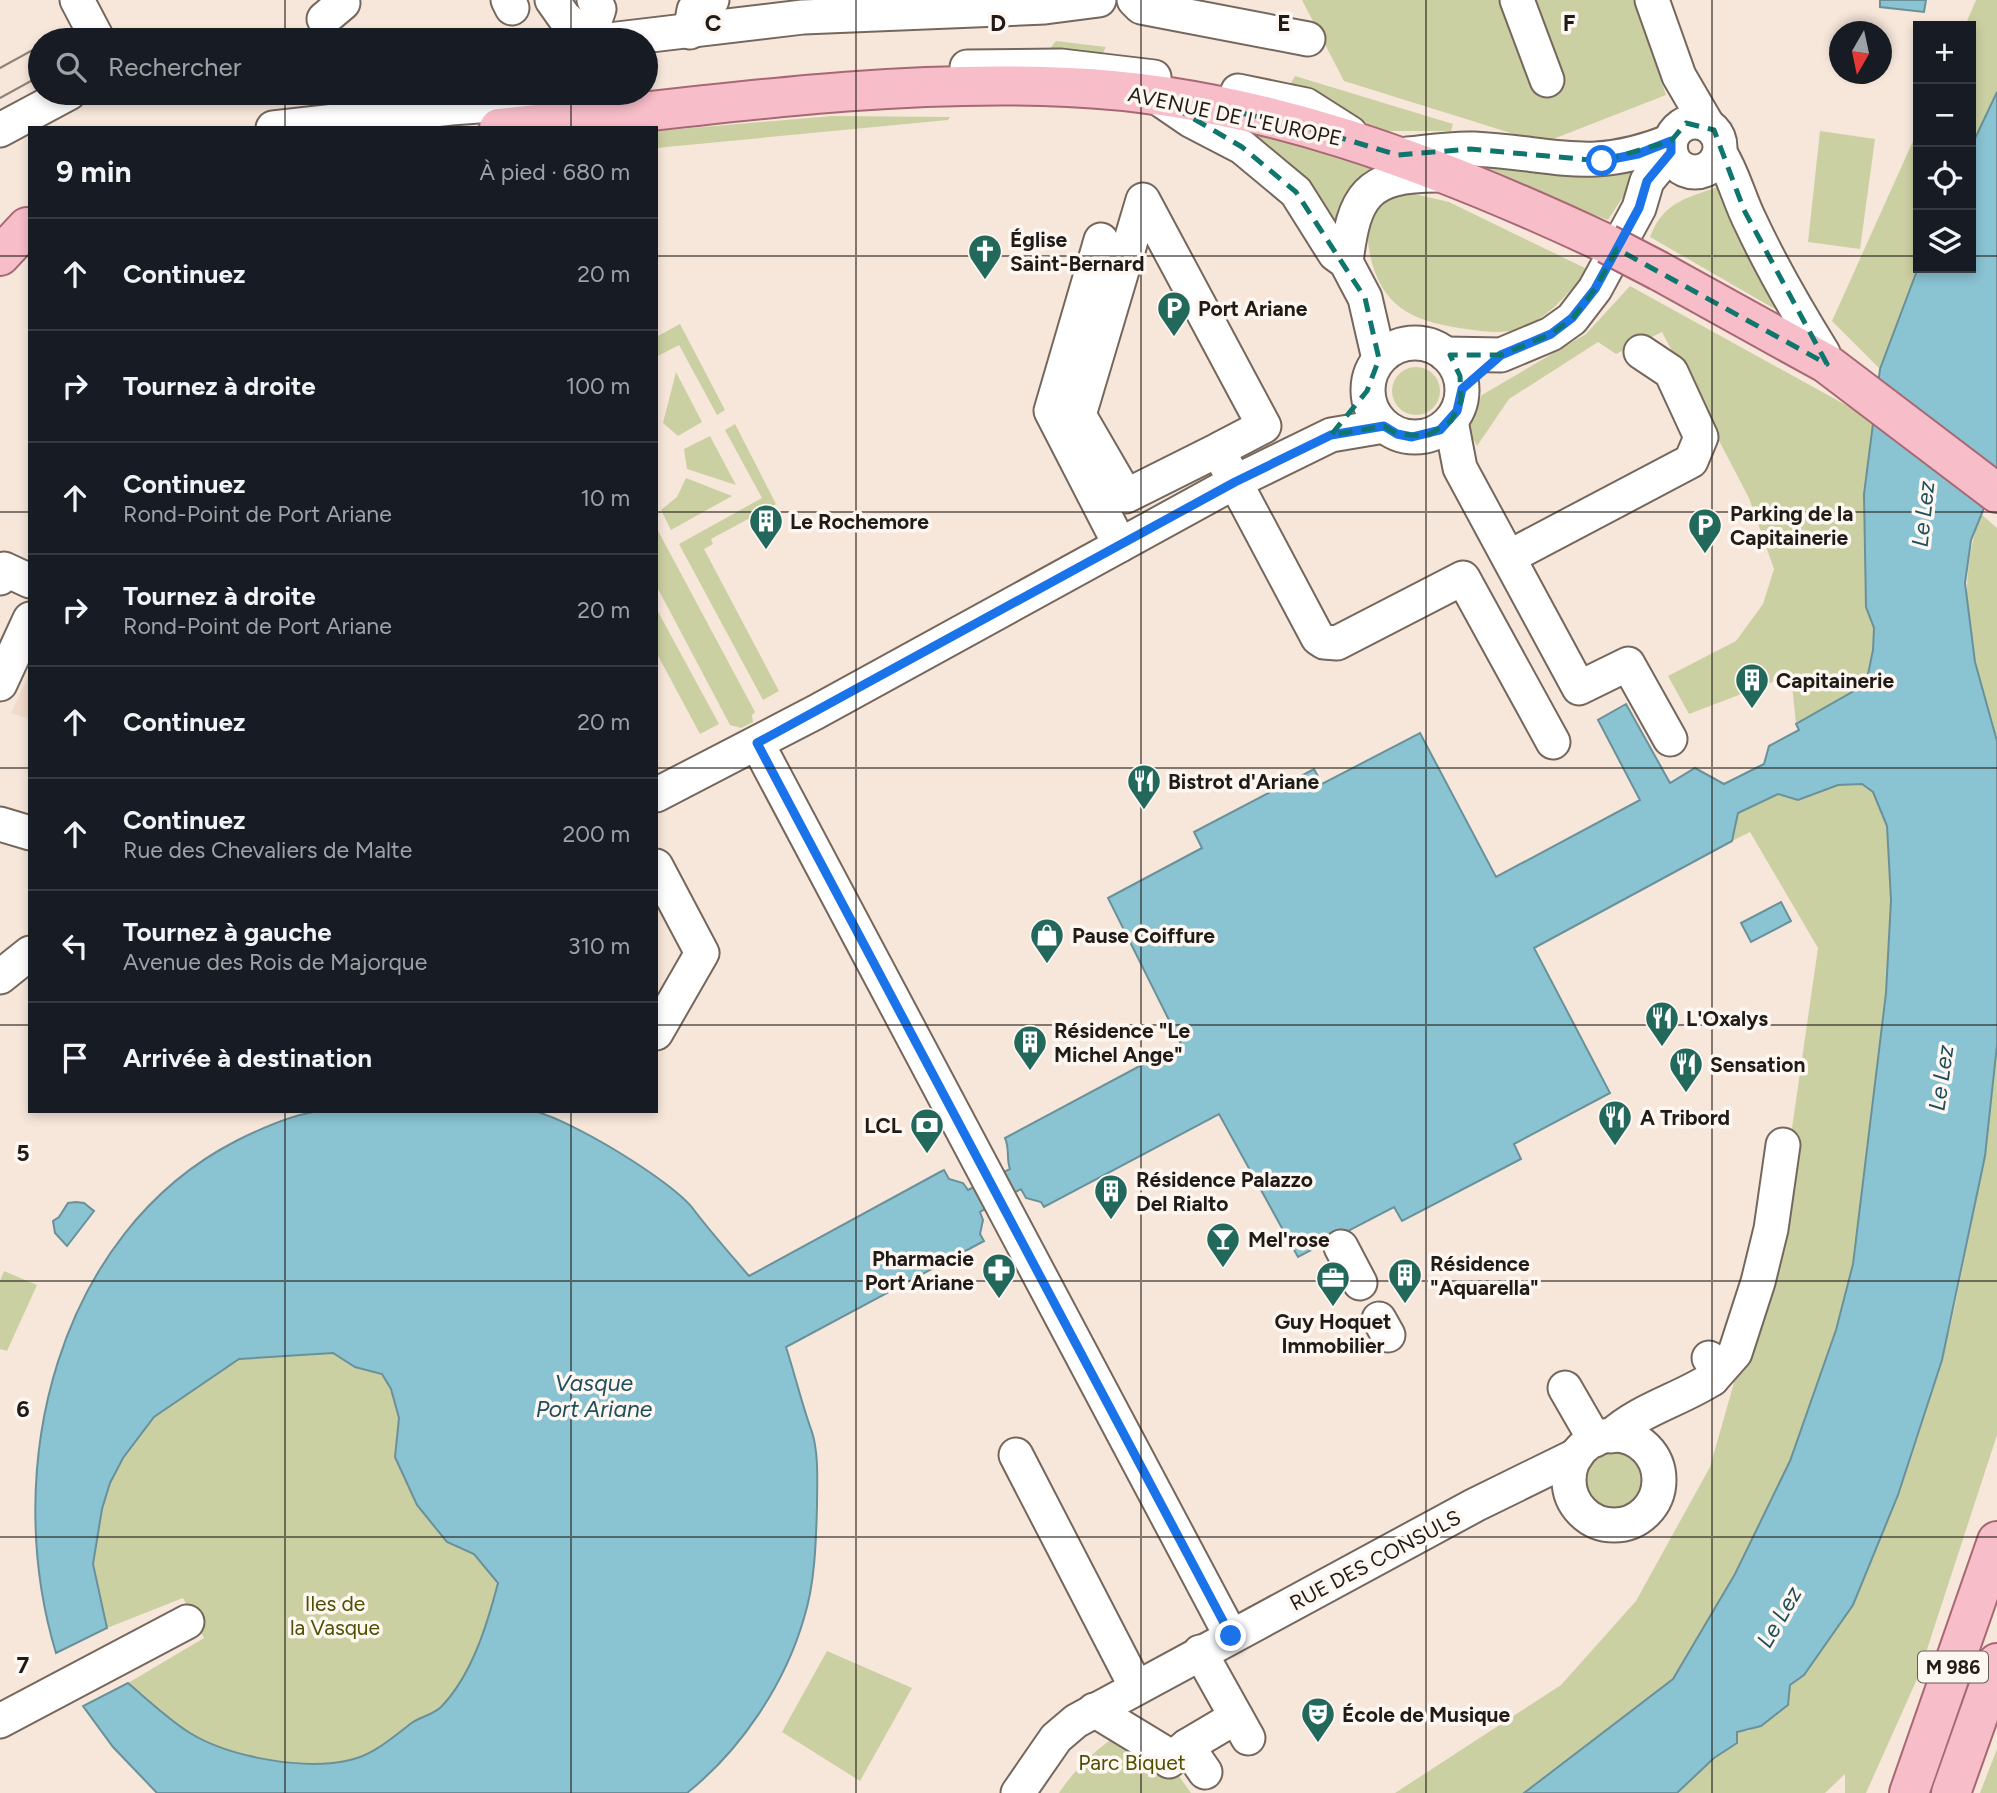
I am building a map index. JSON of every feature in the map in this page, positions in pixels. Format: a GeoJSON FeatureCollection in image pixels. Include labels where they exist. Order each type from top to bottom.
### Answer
{"type":"FeatureCollection","features":[{"type":"Feature","properties":{"kind":"main road","name":"AVENUE DE L'EUROPE"},"geometry":{"type":"LineString","coordinates":[[519,126],[881,89],[982,85],[1069,86],[1153,95],[1294,124],[1384,150],[1454,175],[1659,271],[1835,367],[1997,493]]}},
{"type":"Feature","properties":{"kind":"main road"},"geometry":{"type":"LineString","coordinates":[[0,256],[17,227]]}},
{"type":"Feature","properties":{"kind":"main road","name":"M 986"},"geometry":{"type":"LineString","coordinates":[[1909,1793],[1997,1541]]}},
{"type":"Feature","properties":{"kind":"main road","name":"M 986"},"geometry":{"type":"LineString","coordinates":[[1951,1793],[1997,1663]]}},
{"type":"Feature","properties":{"kind":"street"},"geometry":{"type":"LineString","coordinates":[[77,0],[92,28]]}},
{"type":"Feature","properties":{"kind":"street"},"geometry":{"type":"LineString","coordinates":[[552,0],[570,28]]}},
{"type":"Feature","properties":{"kind":"street"},"geometry":{"type":"LineString","coordinates":[[580,28],[599,9],[594,0]]}},
{"type":"Feature","properties":{"kind":"street"},"geometry":{"type":"LineString","coordinates":[[690,32],[694,9],[712,0]]}},
{"type":"Feature","properties":{"kind":"street"},"geometry":{"type":"LineString","coordinates":[[658,36],[801,8],[1074,5],[1100,0]]}},
{"type":"Feature","properties":{"kind":"street"},"geometry":{"type":"LineString","coordinates":[[1134,0],[1141,7],[1308,39]]}},
{"type":"Feature","properties":{"kind":"street"},"geometry":{"type":"LineString","coordinates":[[1517,0],[1546,80]]}},
{"type":"Feature","properties":{"kind":"street"},"geometry":{"type":"LineString","coordinates":[[1652,0],[1679,76],[1689,145]]}},
{"type":"Feature","properties":{"kind":"street"},"geometry":{"type":"LineString","coordinates":[[658,93],[845,74],[947,67],[1061,66],[1199,83],[1306,105],[1384,150],[1470,149],[1602,161],[1689,145],[1730,168],[1744,210],[1763,248],[1835,367]]}},
{"type":"Feature","properties":{"kind":"street"},"geometry":{"type":"LineString","coordinates":[[1153,95],[1190,120],[1242,147],[1296,192],[1335,254],[1346,262],[1365,298],[1379,359]]}},
{"type":"Feature","properties":{"kind":"street"},"geometry":{"type":"LineString","coordinates":[[0,130],[47,105]]}},
{"type":"Feature","properties":{"kind":"street"},"geometry":{"type":"LineString","coordinates":[[291,126],[438,110],[519,105]]}},
{"type":"Feature","properties":{"kind":"street"},"geometry":{"type":"LineString","coordinates":[[1462,389],[1501,355],[1551,334],[1572,318],[1595,289],[1639,208],[1647,181],[1689,145]]}},
{"type":"Feature","properties":{"kind":"street"},"geometry":{"type":"LineString","coordinates":[[1346,262],[1350,229],[1357,206],[1373,189],[1392,178],[1454,175]]}},
{"type":"Feature","properties":{"kind":"street"},"geometry":{"type":"LineString","coordinates":[[1143,200],[1264,426],[1219,450],[1126,496],[1079,415],[1143,200]]}},
{"type":"Feature","properties":{"kind":"street"},"geometry":{"type":"LineString","coordinates":[[1101,240],[1051,411],[1120,545]]}},
{"type":"Feature","properties":{"kind":"street"},"geometry":{"type":"LineString","coordinates":[[1365,298],[1410,344]]}},
{"type":"Feature","properties":{"kind":"street"},"geometry":{"type":"LineString","coordinates":[[658,794],[757,743],[1235,482],[1331,435],[1398,432],[1440,430],[1451,421],[1461,401],[1462,389],[1454,364],[1435,347],[1410,344],[1388,351],[1379,359],[1369,380],[1367,391],[1375,416],[1398,432],[1460,468]]}},
{"type":"Feature","properties":{"kind":"street"},"geometry":{"type":"LineString","coordinates":[[1509,557],[1691,461],[1701,437],[1671,372],[1641,352]]}},
{"type":"Feature","properties":{"kind":"street"},"geometry":{"type":"LineString","coordinates":[[1445,354],[1501,355]]}},
{"type":"Feature","properties":{"kind":"street"},"geometry":{"type":"LineString","coordinates":[[1331,435],[1367,391]]}},
{"type":"Feature","properties":{"kind":"street"},"geometry":{"type":"LineString","coordinates":[[1451,421],[1460,468],[1579,688],[1628,664],[1670,739]]}},
{"type":"Feature","properties":{"kind":"street"},"geometry":{"type":"LineString","coordinates":[[1219,450],[1318,638],[1324,642],[1337,643],[1463,578],[1553,742]]}},
{"type":"Feature","properties":{"kind":"street"},"geometry":{"type":"LineString","coordinates":[[0,578],[4,569],[28,580]]}},
{"type":"Feature","properties":{"kind":"street"},"geometry":{"type":"LineString","coordinates":[[0,684],[28,624]]}},
{"type":"Feature","properties":{"kind":"street"},"geometry":{"type":"LineString","coordinates":[[757,743],[975,1149],[1231,1636]]}},
{"type":"Feature","properties":{"kind":"street"},"geometry":{"type":"LineString","coordinates":[[0,824],[28,832]]}},
{"type":"Feature","properties":{"kind":"street"},"geometry":{"type":"LineString","coordinates":[[658,874],[667,910],[702,953],[658,1030]]}},
{"type":"Feature","properties":{"kind":"street"},"geometry":{"type":"LineString","coordinates":[[0,977],[28,955]]}},
{"type":"Feature","properties":{"kind":"street","name":"RUE DES CONSULS"},"geometry":{"type":"LineString","coordinates":[[1018,1793],[1056,1738],[1094,1710],[1594,1443],[1629,1419],[1665,1405],[1710,1368],[1735,1353],[1771,1229],[1783,1145]]}},
{"type":"Feature","properties":{"kind":"street"},"geometry":{"type":"LineString","coordinates":[[1341,1247],[1360,1283]]}},
{"type":"Feature","properties":{"kind":"street"},"geometry":{"type":"LineString","coordinates":[[1565,1388],[1594,1443]]}},
{"type":"Feature","properties":{"kind":"street"},"geometry":{"type":"LineString","coordinates":[[1519,1483],[1546,1483],[1572,1497],[1591,1519],[1604,1524],[1632,1521],[1649,1508],[1658,1489],[1654,1460],[1665,1405]]}},
{"type":"Feature","properties":{"kind":"street"},"geometry":{"type":"LineString","coordinates":[[1594,1443],[1636,1441],[1654,1460]]}},
{"type":"Feature","properties":{"kind":"street"},"geometry":{"type":"LineString","coordinates":[[1572,1497],[1570,1475],[1594,1443]]}},
{"type":"Feature","properties":{"kind":"street"},"geometry":{"type":"LineString","coordinates":[[1016,1455],[1136,1687]]}},
{"type":"Feature","properties":{"kind":"street"},"geometry":{"type":"LineString","coordinates":[[0,1721],[187,1622]]}},
{"type":"Feature","properties":{"kind":"street"},"geometry":{"type":"LineString","coordinates":[[1094,1710],[1183,1759],[1242,1728],[1200,1652]]}},
{"type":"Feature","properties":{"kind":"highlighted area"},"geometry":{"type":"Polygon","coordinates":[[[1153,95],[1294,124],[1398,155],[1470,149],[1602,161],[1671,141],[1686,123],[1714,130],[1744,210],[1827,364],[1617,249],[1595,289],[1572,319],[1551,334],[1501,355],[1450,355],[1460,376],[1461,401],[1451,421],[1427,436],[1397,434],[1384,426],[1331,435],[1367,391],[1379,359],[1365,298],[1296,192],[1242,147],[1153,95]]]}},
{"type":"Feature","properties":{"kind":"shaded area"},"geometry":{"type":"Polygon","coordinates":[[[28,677],[28,718],[11,713],[28,677]]]}},
{"type":"Feature","properties":{"kind":"green space"},"geometry":{"type":"Polygon","coordinates":[[[1302,0],[1634,0],[1666,95],[1543,143],[1344,81],[1302,0]]]}},
{"type":"Feature","properties":{"kind":"green space"},"geometry":{"type":"Polygon","coordinates":[[[1976,0],[1997,0],[1997,92],[1976,136],[1976,21],[1967,21],[1976,0]]]}},
{"type":"Feature","properties":{"kind":"green space"},"geometry":{"type":"Polygon","coordinates":[[[1056,41],[1106,47],[1097,65],[1040,61],[1056,41]]]}},
{"type":"Feature","properties":{"kind":"green space"},"geometry":{"type":"Polygon","coordinates":[[[1295,76],[1453,124],[1451,131],[1367,131],[1285,93],[1295,76]]]}},
{"type":"Feature","properties":{"kind":"green space"},"geometry":{"type":"Polygon","coordinates":[[[832,116],[950,117],[948,120],[658,148],[658,131],[832,116]]]}},
{"type":"Feature","properties":{"kind":"green space"},"geometry":{"type":"Polygon","coordinates":[[[1212,117],[1392,163],[1336,238],[1212,117]]]}},
{"type":"Feature","properties":{"kind":"green space"},"geometry":{"type":"Polygon","coordinates":[[[1820,131],[1875,139],[1860,249],[1808,242],[1820,131]]]}},
{"type":"Feature","properties":{"kind":"green space"},"geometry":{"type":"Polygon","coordinates":[[[1913,141],[1913,273],[1916,273],[1880,369],[1832,321],[1913,141]]]}},
{"type":"Feature","properties":{"kind":"green space"},"geometry":{"type":"Polygon","coordinates":[[[1527,162],[1645,163],[1608,220],[1470,167],[1527,162]]]}},
{"type":"Feature","properties":{"kind":"green space"},"geometry":{"type":"Polygon","coordinates":[[[1725,184],[1785,315],[1650,237],[1663,214],[1671,207],[1725,184]]]}},
{"type":"Feature","properties":{"kind":"green space"},"geometry":{"type":"Polygon","coordinates":[[[1410,193],[1449,202],[1589,270],[1547,314],[1515,330],[1478,331],[1419,318],[1396,304],[1386,293],[1378,280],[1368,245],[1370,224],[1380,201],[1410,193]]]}},
{"type":"Feature","properties":{"kind":"green space"},"geometry":{"type":"Polygon","coordinates":[[[1630,286],[1873,420],[1864,494],[1866,607],[1874,628],[1873,650],[1866,684],[1796,724],[1791,675],[1689,714],[1668,676],[1736,641],[1763,604],[1774,569],[1749,498],[1662,332],[1616,354],[1598,342],[1509,399],[1477,446],[1467,427],[1482,395],[1586,334],[1630,286]]]}},
{"type":"Feature","properties":{"kind":"green space"},"geometry":{"type":"Polygon","coordinates":[[[680,324],[725,410],[717,415],[679,345],[658,356],[658,336],[680,324]]]}},
{"type":"Feature","properties":{"kind":"green space"},"geometry":{"type":"Polygon","coordinates":[[[1416,367],[1433,374],[1440,391],[1433,408],[1416,415],[1399,408],[1392,391],[1399,374],[1416,367]]]}},
{"type":"Feature","properties":{"kind":"green space"},"geometry":{"type":"Polygon","coordinates":[[[676,372],[702,422],[678,436],[663,423],[676,372]]]}},
{"type":"Feature","properties":{"kind":"green space"},"geometry":{"type":"Polygon","coordinates":[[[735,424],[776,504],[711,539],[713,544],[704,549],[779,691],[763,700],[679,544],[762,498],[725,430],[735,424]]]}},
{"type":"Feature","properties":{"kind":"green space"},"geometry":{"type":"Polygon","coordinates":[[[710,436],[736,485],[687,469],[684,449],[710,436]]]}},
{"type":"Feature","properties":{"kind":"green space"},"geometry":{"type":"Polygon","coordinates":[[[686,478],[732,496],[671,530],[661,510],[677,497],[686,478]]]}},
{"type":"Feature","properties":{"kind":"green space"},"geometry":{"type":"Polygon","coordinates":[[[1981,514],[1997,528],[1997,741],[1975,663],[1967,606],[1968,569],[1981,514]]]}},
{"type":"Feature","properties":{"kind":"green space"},"geometry":{"type":"Polygon","coordinates":[[[658,531],[755,712],[752,715],[753,722],[741,728],[730,725],[658,589],[658,531]]]}},
{"type":"Feature","properties":{"kind":"green space"},"geometry":{"type":"Polygon","coordinates":[[[658,612],[719,724],[700,734],[658,656],[658,612]]]}},
{"type":"Feature","properties":{"kind":"green space"},"geometry":{"type":"Polygon","coordinates":[[[1862,784],[1873,792],[1887,826],[1891,900],[1886,993],[1853,1264],[1836,1330],[1790,1461],[1735,1574],[1673,1679],[1524,1793],[1395,1793],[1561,1685],[1636,1601],[1710,1467],[1747,1337],[1790,1142],[1818,948],[1750,832],[1732,841],[1738,813],[1778,794],[1798,800],[1838,785],[1862,784]]]}},
{"type":"Feature","properties":{"kind":"green space"},"geometry":{"type":"Polygon","coordinates":[[[1997,1045],[1997,1435],[1918,1677],[1866,1793],[1845,1793],[1845,1774],[1825,1793],[1677,1793],[1714,1758],[1737,1743],[1737,1731],[1749,1731],[1789,1685],[1804,1675],[1853,1604],[1898,1495],[1942,1360],[1985,1156],[1997,1045]]]}},
{"type":"Feature","properties":{"kind":"green space"},"geometry":{"type":"Polygon","coordinates":[[[4,1271],[37,1285],[7,1351],[0,1349],[0,1281],[4,1271]]]}},
{"type":"Feature","properties":{"kind":"green space","name":"Iles de la Vasque"},"geometry":{"type":"Polygon","coordinates":[[[333,1353],[355,1367],[382,1373],[391,1389],[399,1418],[395,1457],[447,1542],[474,1554],[498,1583],[470,1665],[441,1707],[359,1758],[332,1763],[290,1763],[246,1755],[206,1742],[174,1722],[128,1683],[204,1638],[183,1598],[107,1628],[93,1564],[102,1509],[110,1483],[123,1458],[154,1417],[239,1359],[333,1353]]]}},
{"type":"Feature","properties":{"kind":"green space"},"geometry":{"type":"Polygon","coordinates":[[[1609,1451],[1621,1451],[1637,1460],[1644,1470],[1644,1494],[1637,1504],[1621,1513],[1609,1513],[1598,1508],[1589,1499],[1584,1488],[1584,1476],[1589,1465],[1598,1456],[1609,1451]]]}},
{"type":"Feature","properties":{"kind":"green space"},"geometry":{"type":"Polygon","coordinates":[[[827,1651],[912,1688],[860,1781],[782,1732],[827,1651]]]}},
{"type":"Feature","properties":{"kind":"green space","name":"Parc Biquet"},"geometry":{"type":"Polygon","coordinates":[[[1140,1721],[1191,1793],[1059,1793],[1095,1752],[1140,1721]]]}},
{"type":"Feature","properties":{"kind":"green space"},"geometry":{"type":"Polygon","coordinates":[[[1997,1749],[1997,1793],[1980,1793],[1997,1749]]]}},
{"type":"Feature","properties":{"kind":"water"},"geometry":{"type":"Polygon","coordinates":[[[1880,0],[1926,0],[1924,12],[1880,7],[1880,0]]]}},
{"type":"Feature","properties":{"kind":"water"},"geometry":{"type":"Polygon","coordinates":[[[1997,92],[1997,476],[1971,540],[1965,583],[1975,662],[1997,741],[1997,1045],[1985,1156],[1942,1360],[1898,1495],[1853,1605],[1804,1675],[1790,1685],[1788,1705],[1761,1726],[1737,1732],[1737,1743],[1714,1758],[1677,1793],[1524,1793],[1673,1679],[1735,1574],[1790,1461],[1836,1330],[1853,1264],[1886,993],[1891,900],[1887,826],[1873,792],[1862,784],[1838,785],[1798,800],[1778,794],[1738,813],[1732,841],[1534,948],[1610,1093],[1514,1144],[1521,1159],[1402,1221],[1394,1207],[1298,1257],[1219,1114],[1044,1207],[1041,1202],[1026,1198],[1021,1189],[980,1212],[983,1220],[980,1234],[984,1241],[786,1347],[812,1432],[817,1459],[815,1548],[808,1605],[796,1643],[759,1714],[725,1757],[687,1793],[157,1793],[113,1747],[83,1706],[128,1683],[182,1728],[225,1749],[290,1763],[332,1763],[359,1758],[413,1722],[438,1709],[452,1694],[477,1649],[498,1583],[474,1554],[447,1542],[417,1505],[395,1457],[399,1418],[391,1389],[382,1374],[355,1367],[333,1353],[239,1359],[154,1417],[123,1458],[110,1483],[102,1509],[93,1564],[107,1628],[56,1653],[40,1582],[35,1508],[41,1434],[58,1362],[86,1295],[124,1234],[175,1182],[236,1141],[299,1115],[539,1113],[594,1138],[665,1183],[694,1210],[749,1276],[944,1170],[949,1179],[963,1183],[968,1190],[1010,1169],[1005,1138],[1181,1044],[1108,898],[1202,848],[1194,832],[1314,769],[1322,784],[1420,733],[1496,877],[1640,800],[1598,720],[1626,704],[1670,783],[1695,768],[1724,784],[1764,764],[1769,746],[1799,730],[1796,724],[1866,684],[1873,650],[1874,628],[1866,607],[1864,494],[1880,369],[1916,273],[1976,273],[1976,136],[1997,92]]]}},
{"type":"Feature","properties":{"kind":"water"},"geometry":{"type":"Polygon","coordinates":[[[1781,902],[1791,921],[1751,942],[1741,923],[1781,902]]]}},
{"type":"Feature","properties":{"kind":"water"},"geometry":{"type":"Polygon","coordinates":[[[68,1203],[84,1203],[94,1211],[67,1246],[55,1233],[53,1221],[68,1203]]]}},
{"type":"Feature","properties":{"kind":"tram line"},"geometry":{"type":"LineString","coordinates":[[0,68],[28,53]]}},
{"type":"Feature","properties":{"kind":"tram line"},"geometry":{"type":"LineString","coordinates":[[0,98],[28,83]]}},
{"type":"Feature","properties":{"kind":"place","name":"Église Saint-Bernard"},"geometry":{"type":"Point","coordinates":[985,281]}},
{"type":"Feature","properties":{"kind":"place","name":"Port Ariane"},"geometry":{"type":"Point","coordinates":[1174,338]}},
{"type":"Feature","properties":{"kind":"place","name":"Le Rochemore"},"geometry":{"type":"Point","coordinates":[766,551]}},
{"type":"Feature","properties":{"kind":"place","name":"Parking de la Capitainerie"},"geometry":{"type":"Point","coordinates":[1705,555]}},
{"type":"Feature","properties":{"kind":"place","name":"Capitainerie"},"geometry":{"type":"Point","coordinates":[1752,710]}},
{"type":"Feature","properties":{"kind":"place","name":"Bistrot d'Ariane"},"geometry":{"type":"Point","coordinates":[1144,811]}},
{"type":"Feature","properties":{"kind":"place","name":"Pause Coiffure"},"geometry":{"type":"Point","coordinates":[1047,965]}},
{"type":"Feature","properties":{"kind":"place","name":"L'Oxalys"},"geometry":{"type":"Point","coordinates":[1662,1048]}},
{"type":"Feature","properties":{"kind":"place","name":"Résidence \"Le Michel Ange\""},"geometry":{"type":"Point","coordinates":[1030,1072]}},
{"type":"Feature","properties":{"kind":"place","name":"Sensation"},"geometry":{"type":"Point","coordinates":[1686,1094]}},
{"type":"Feature","properties":{"kind":"place","name":"A Tribord"},"geometry":{"type":"Point","coordinates":[1615,1147]}},
{"type":"Feature","properties":{"kind":"place","name":"LCL"},"geometry":{"type":"Point","coordinates":[927,1155]}},
{"type":"Feature","properties":{"kind":"place","name":"Résidence Palazzo Del Rialto"},"geometry":{"type":"Point","coordinates":[1111,1221]}},
{"type":"Feature","properties":{"kind":"place","name":"Mel'rose"},"geometry":{"type":"Point","coordinates":[1223,1269]}},
{"type":"Feature","properties":{"kind":"place","name":"Pharmacie Port Ariane"},"geometry":{"type":"Point","coordinates":[999,1300]}},
{"type":"Feature","properties":{"kind":"place","name":"Résidence \"Aquarella\""},"geometry":{"type":"Point","coordinates":[1405,1305]}},
{"type":"Feature","properties":{"kind":"place","name":"Guy Hoquet Immobilier"},"geometry":{"type":"Point","coordinates":[1333,1308]}},
{"type":"Feature","properties":{"kind":"place","name":"École de Musique"},"geometry":{"type":"Point","coordinates":[1318,1744]}},
{"type":"Feature","properties":{"kind":"route"},"geometry":{"type":"LineString","coordinates":[[1231,1636],[757,743],[1235,482],[1331,435],[1384,426],[1397,434],[1412,437],[1427,436],[1440,430],[1451,421],[1457,411],[1462,389],[1501,355],[1551,334],[1572,318],[1595,289],[1639,208],[1647,181],[1671,152],[1671,141],[1638,154],[1602,161]]}},
{"type":"Feature","properties":{"kind":"water label","name":"Le Lez"},"geometry":{"type":"Point","coordinates":[1923,514]}},
{"type":"Feature","properties":{"kind":"water label","name":"Le Lez"},"geometry":{"type":"Point","coordinates":[1941,1078]}},
{"type":"Feature","properties":{"kind":"water label","name":"Vasque Port Ariane"},"geometry":{"type":"Point","coordinates":[594,1396]}},
{"type":"Feature","properties":{"kind":"water label","name":"Le Lez"},"geometry":{"type":"Point","coordinates":[1779,1617]}}]}
